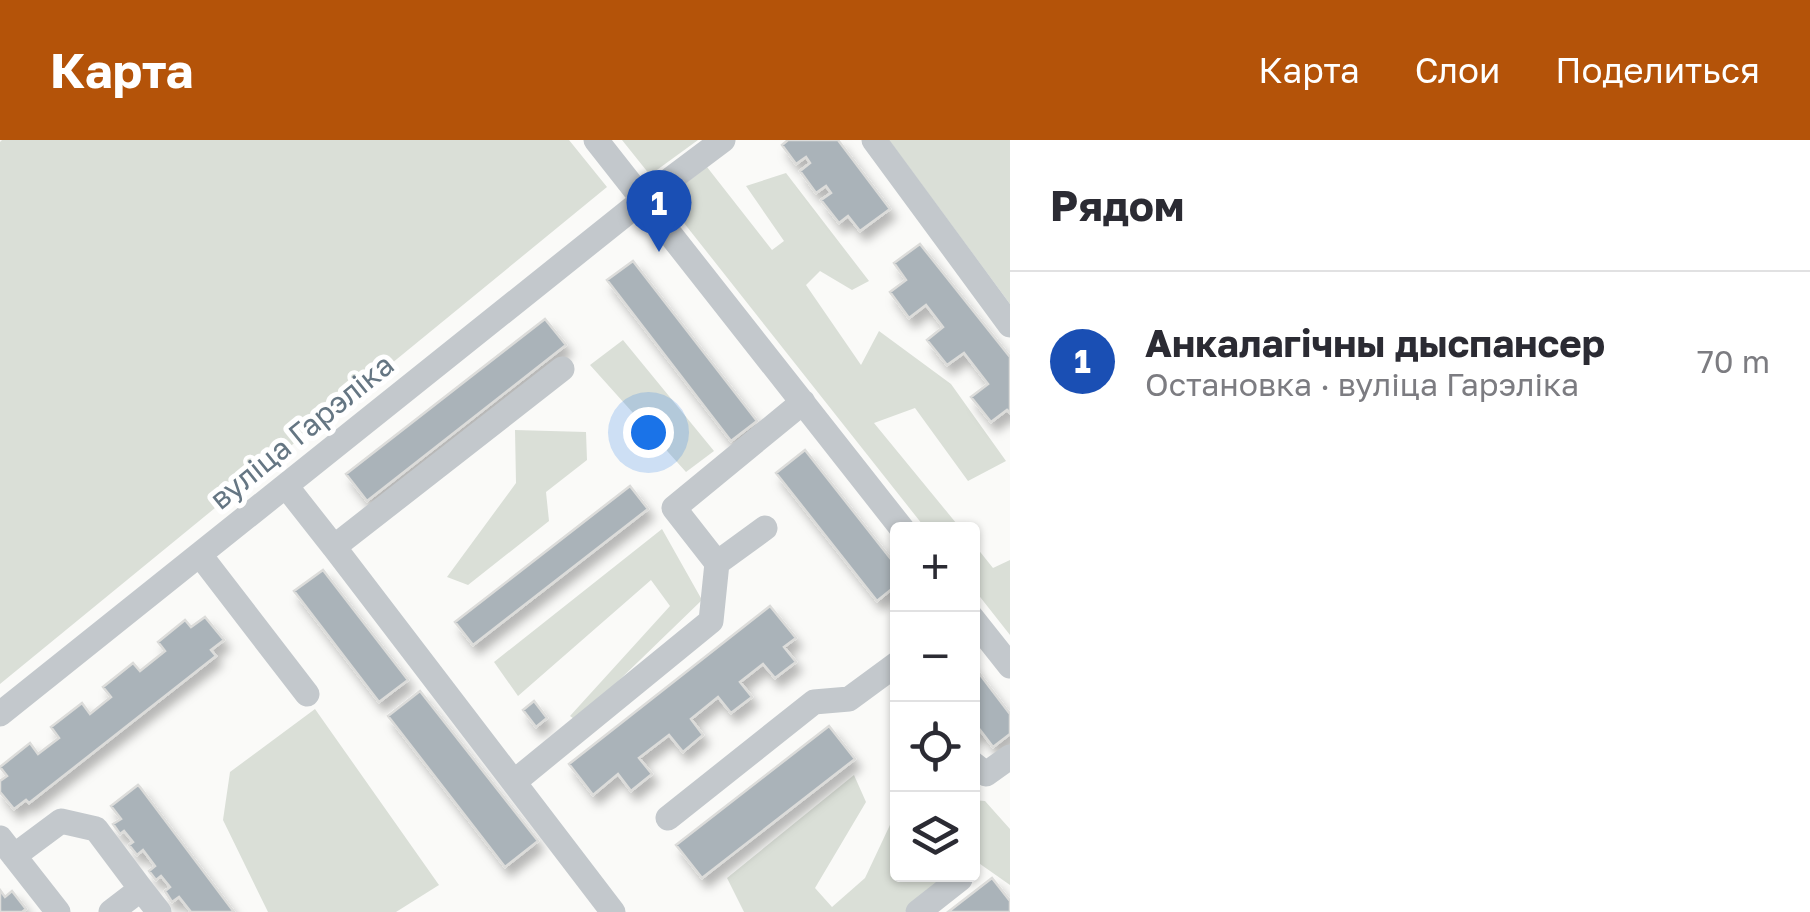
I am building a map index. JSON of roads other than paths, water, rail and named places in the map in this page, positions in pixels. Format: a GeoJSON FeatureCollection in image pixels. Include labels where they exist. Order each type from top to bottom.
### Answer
{"type":"FeatureCollection","features":[{"type":"Feature","properties":{"kind":"street"},"geometry":{"type":"LineString","coordinates":[[596,140],[897,522]]}},
{"type":"Feature","properties":{"kind":"street","name":"вуліца Гарэліка"},"geometry":{"type":"LineString","coordinates":[[0,714],[723,140]]}},
{"type":"Feature","properties":{"kind":"street"},"geometry":{"type":"LineString","coordinates":[[874,140],[1010,325]]}},
{"type":"Feature","properties":{"kind":"street"},"geometry":{"type":"LineString","coordinates":[[334,547],[562,369]]}},
{"type":"Feature","properties":{"kind":"street"},"geometry":{"type":"LineString","coordinates":[[514,782],[710,621],[717,563],[674,508],[803,402]]}},
{"type":"Feature","properties":{"kind":"street"},"geometry":{"type":"LineString","coordinates":[[286,486],[613,912]]}},
{"type":"Feature","properties":{"kind":"street"},"geometry":{"type":"LineString","coordinates":[[717,563],[765,528]]}},
{"type":"Feature","properties":{"kind":"street"},"geometry":{"type":"LineString","coordinates":[[200,555],[307,694]]}},
{"type":"Feature","properties":{"kind":"street"},"geometry":{"type":"LineString","coordinates":[[980,628],[1010,666]]}},
{"type":"Feature","properties":{"kind":"street"},"geometry":{"type":"LineString","coordinates":[[668,818],[814,702],[849,699],[890,670]]}},
{"type":"Feature","properties":{"kind":"street"},"geometry":{"type":"LineString","coordinates":[[980,769],[986,774],[1010,757]]}},
{"type":"Feature","properties":{"kind":"street"},"geometry":{"type":"LineString","coordinates":[[58,912],[7,847],[61,820],[96,829],[159,912]]}},
{"type":"Feature","properties":{"kind":"street"},"geometry":{"type":"LineString","coordinates":[[918,912],[956,882]]}},
{"type":"Feature","properties":{"kind":"street"},"geometry":{"type":"LineString","coordinates":[[111,912],[141,889]]}},
{"type":"Feature","properties":{"kind":"place","name":"Анкалагічны дыспансер"},"geometry":{"type":"Point","coordinates":[659,252]}}]}
